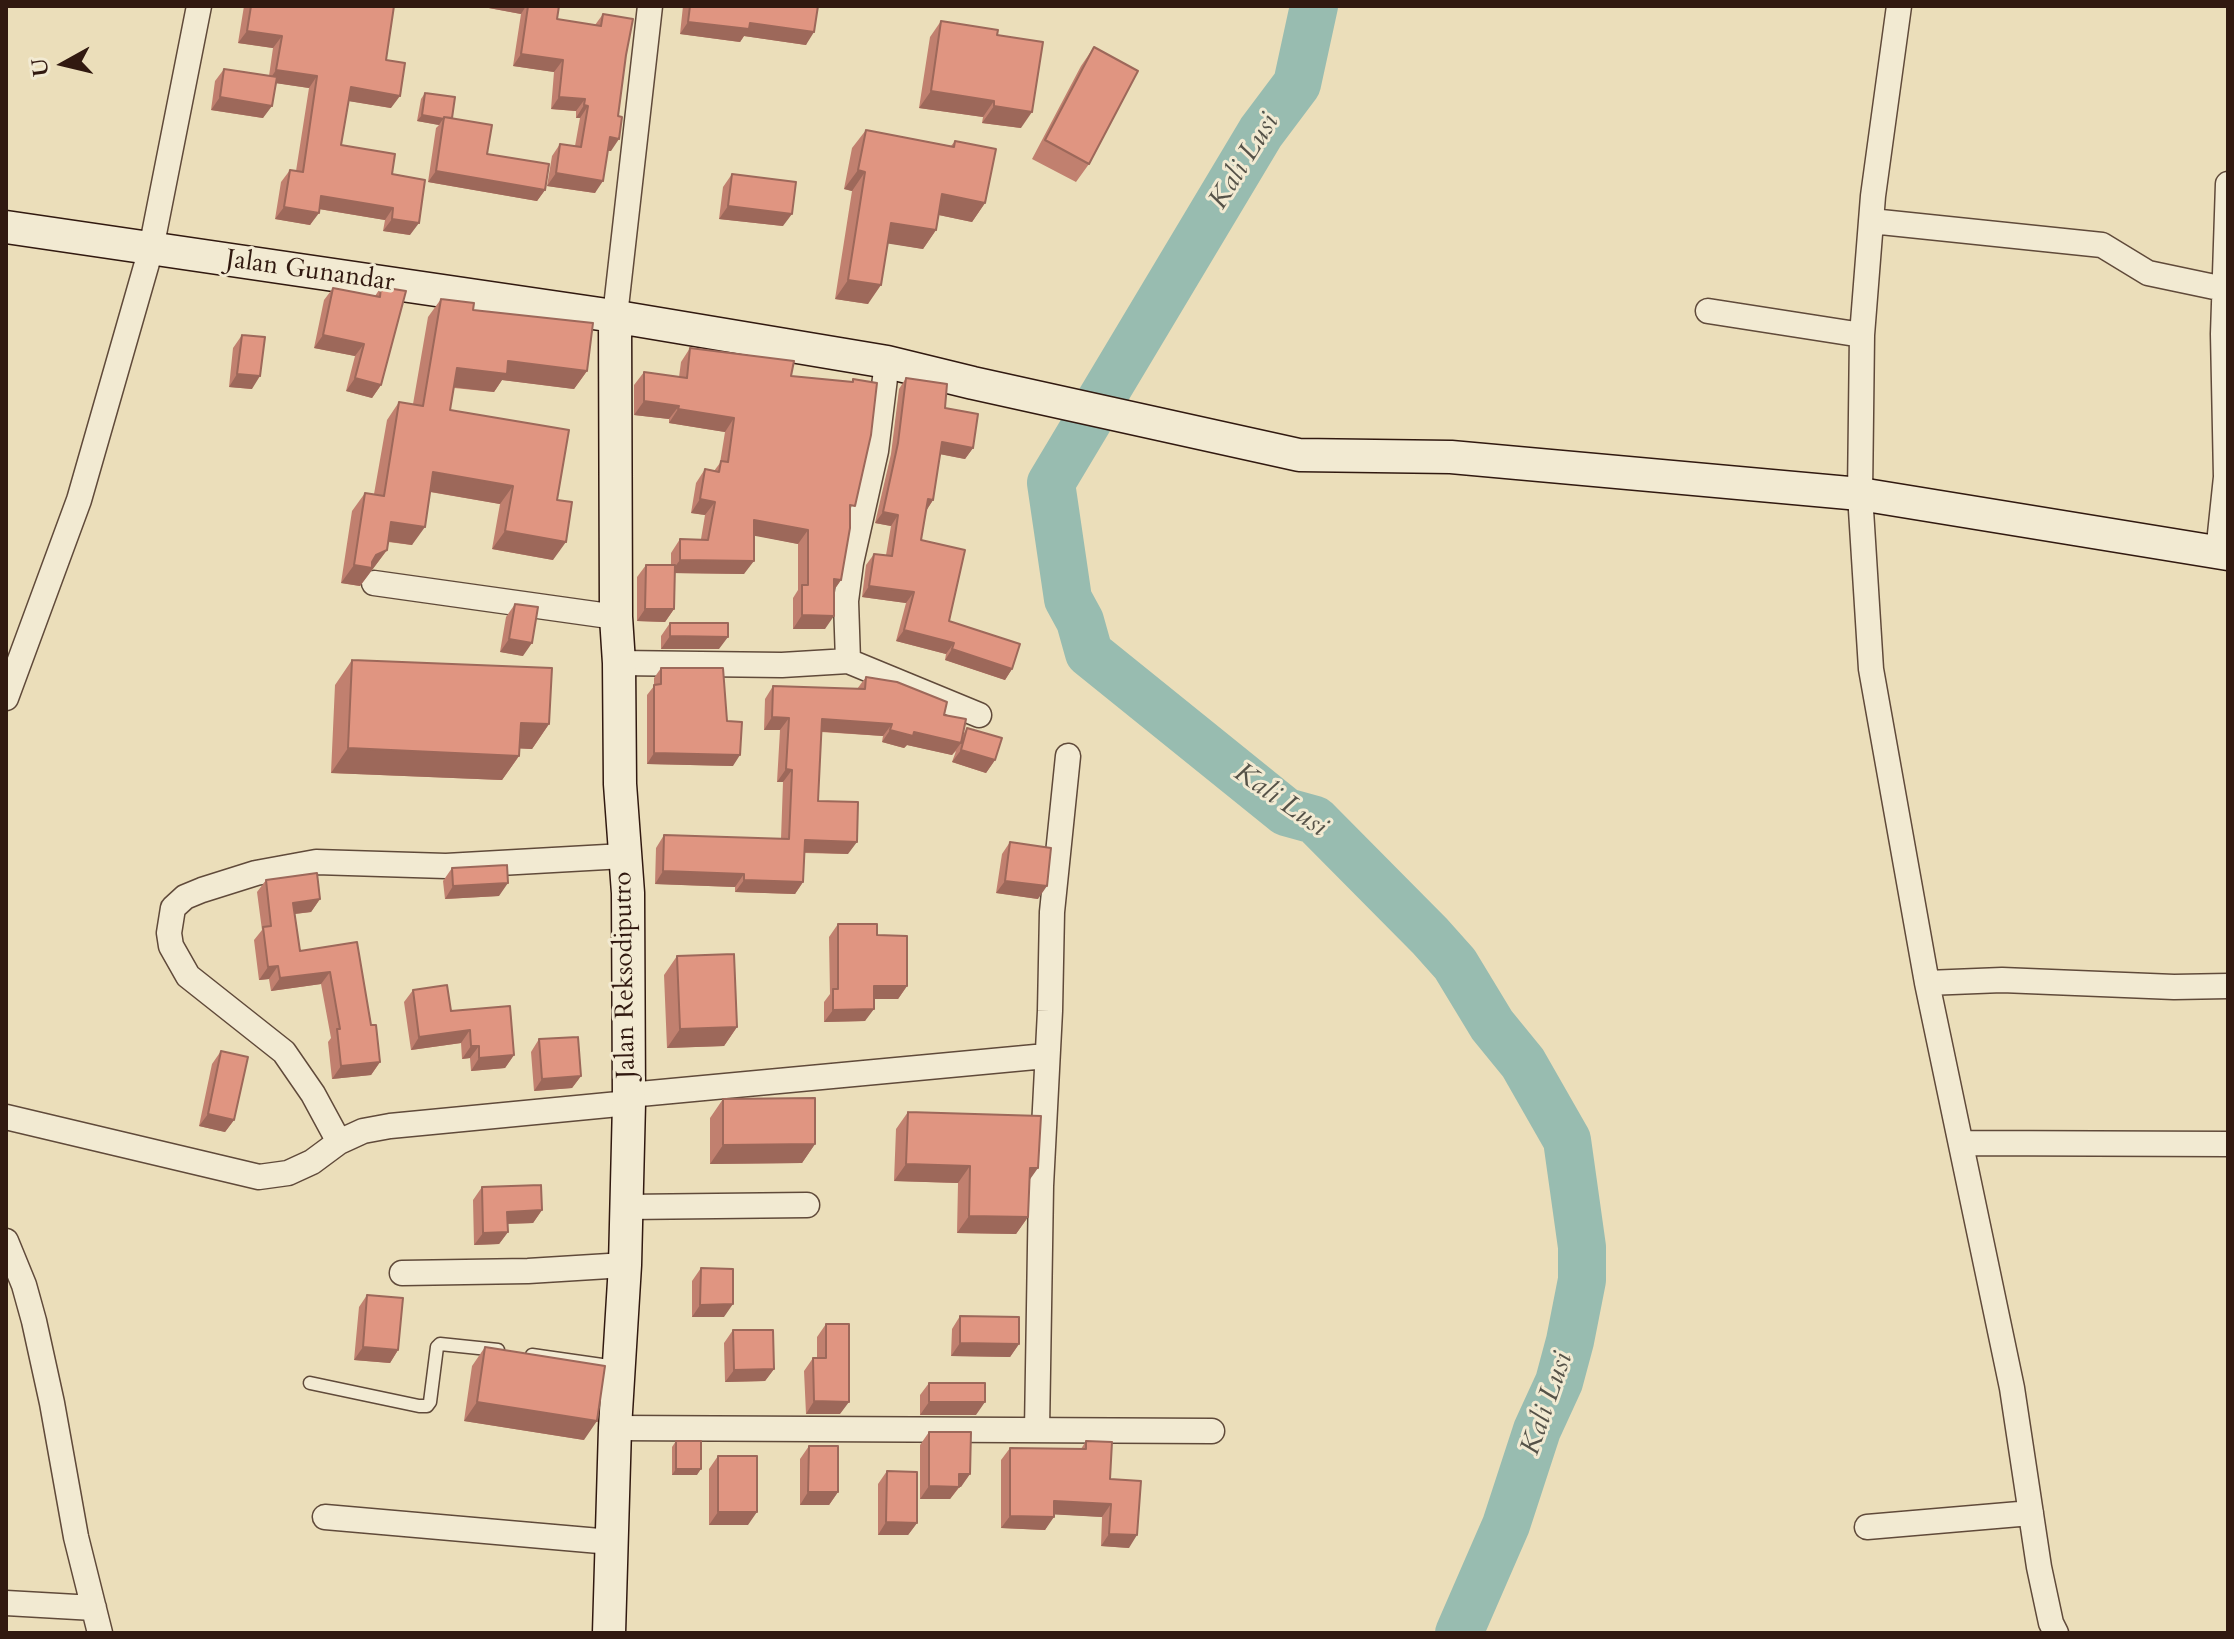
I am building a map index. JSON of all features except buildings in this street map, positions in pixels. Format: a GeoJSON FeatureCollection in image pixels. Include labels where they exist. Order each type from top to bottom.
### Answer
{"type":"FeatureCollection","features":[{"type":"Feature","properties":{"kind":"main road","name":"Jalan Gunandar"},"geometry":{"type":"LineString","coordinates":[[6,227],[615,316],[887,362],[1299,455],[1451,457],[1860,494],[2223,553]]}},
{"type":"Feature","properties":{"kind":"main road","name":"Jalan Reksodiputro"},"geometry":{"type":"LineString","coordinates":[[609,1619],[629,1099],[628,923],[620,784],[616,617],[615,316]]}},
{"type":"Feature","properties":{"kind":"street"},"geometry":{"type":"LineString","coordinates":[[6,698],[79,500],[151,249],[199,6]]}},
{"type":"Feature","properties":{"kind":"street"},"geometry":{"type":"LineString","coordinates":[[615,316],[650,6]]}},
{"type":"Feature","properties":{"kind":"street"},"geometry":{"type":"LineString","coordinates":[[1899,6],[1871,221],[1862,335],[1860,494],[1871,669],[1927,983],[2012,1388],[2039,1567],[2056,1633]]}},
{"type":"Feature","properties":{"kind":"street"},"geometry":{"type":"LineString","coordinates":[[2223,553],[2226,477],[2223,334],[2228,184]]}},
{"type":"Feature","properties":{"kind":"street"},"geometry":{"type":"LineString","coordinates":[[1871,221],[2102,245],[2148,273],[2224,289]]}},
{"type":"Feature","properties":{"kind":"street"},"geometry":{"type":"LineString","coordinates":[[1708,311],[1862,335]]}},
{"type":"Feature","properties":{"kind":"street"},"geometry":{"type":"LineString","coordinates":[[848,661],[846,601],[851,563],[876,451],[887,362]]}},
{"type":"Feature","properties":{"kind":"street"},"geometry":{"type":"LineString","coordinates":[[374,583],[616,617]]}},
{"type":"Feature","properties":{"kind":"street"},"geometry":{"type":"LineString","coordinates":[[619,663],[782,665],[848,661],[979,715]]}},
{"type":"Feature","properties":{"kind":"street"},"geometry":{"type":"LineString","coordinates":[[1037,1430],[1041,1186],[1052,912],[1068,756]]}},
{"type":"Feature","properties":{"kind":"street"},"geometry":{"type":"LineString","coordinates":[[339,1142],[313,1094],[284,1052],[188,976],[171,946],[169,933],[173,908],[185,897],[202,890],[256,873],[316,862],[446,866],[624,856]]}},
{"type":"Feature","properties":{"kind":"street"},"geometry":{"type":"LineString","coordinates":[[1927,983],[2002,980],[2174,987],[2228,986]]}},
{"type":"Feature","properties":{"kind":"street"},"geometry":{"type":"LineString","coordinates":[[6,1117],[259,1177],[288,1173],[312,1162],[339,1142],[363,1131],[390,1126],[1046,1056]]}},
{"type":"Feature","properties":{"kind":"street"},"geometry":{"type":"LineString","coordinates":[[1962,1143],[2228,1144]]}},
{"type":"Feature","properties":{"kind":"street"},"geometry":{"type":"LineString","coordinates":[[626,1207],[807,1205]]}},
{"type":"Feature","properties":{"kind":"street"},"geometry":{"type":"LineString","coordinates":[[6,1241],[24,1285],[34,1321],[76,1537],[100,1633]]}},
{"type":"Feature","properties":{"kind":"street"},"geometry":{"type":"LineString","coordinates":[[402,1273],[528,1271],[625,1265]]}},
{"type":"Feature","properties":{"kind":"street"},"geometry":{"type":"LineString","coordinates":[[615,1428],[1212,1431]]}},
{"type":"Feature","properties":{"kind":"street"},"geometry":{"type":"LineString","coordinates":[[1867,1527],[2031,1513]]}},
{"type":"Feature","properties":{"kind":"street"},"geometry":{"type":"LineString","coordinates":[[325,1517],[611,1542]]}},
{"type":"Feature","properties":{"kind":"street"},"geometry":{"type":"LineString","coordinates":[[6,1603],[94,1608]]}},
{"type":"Feature","properties":{"kind":"lane"},"geometry":{"type":"LineString","coordinates":[[310,1383],[427,1406],[440,1344],[505,1351]]}},
{"type":"Feature","properties":{"kind":"lane"},"geometry":{"type":"LineString","coordinates":[[519,1353],[620,1367]]}},
{"type":"Feature","properties":{"kind":"waterway","name":"Kali Lusi"},"geometry":{"type":"LineString","coordinates":[[1314,6],[1297,84],[1261,132],[1051,483],[1068,599],[1080,621],[1089,653],[1286,812],[1315,820],[1430,936],[1455,964],[1492,1025],[1523,1063],[1567,1140],[1582,1247],[1582,1280],[1570,1341],[1559,1382],[1537,1430],[1506,1525],[1459,1633]]}}]}
